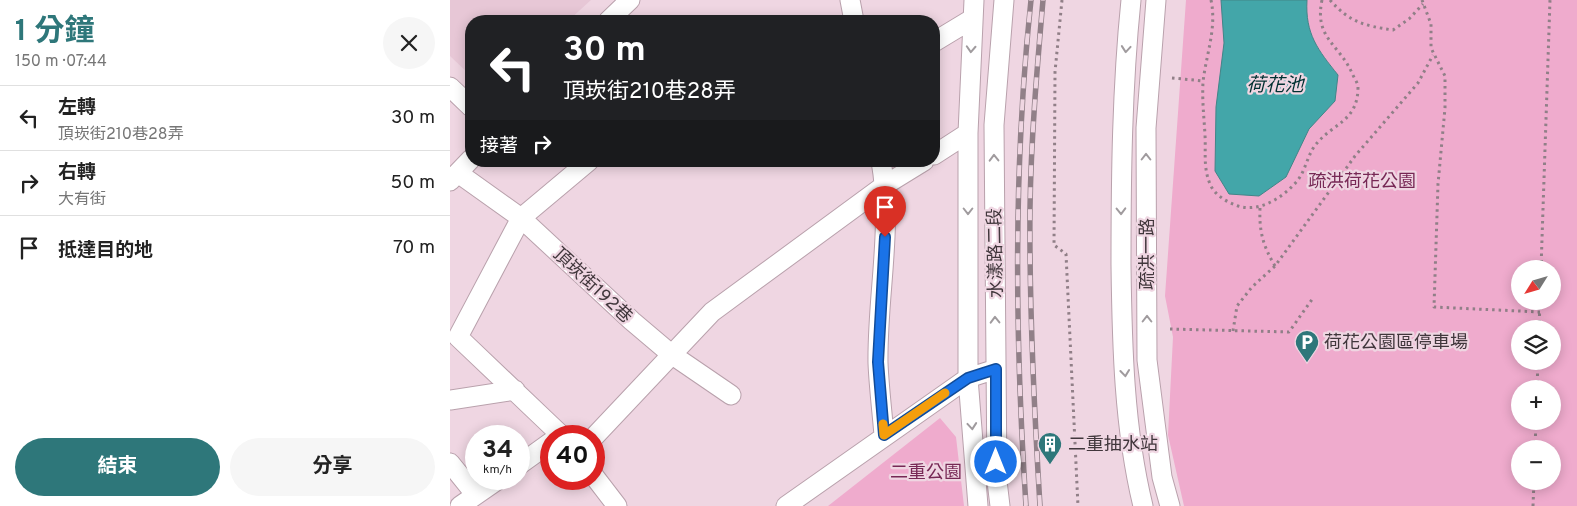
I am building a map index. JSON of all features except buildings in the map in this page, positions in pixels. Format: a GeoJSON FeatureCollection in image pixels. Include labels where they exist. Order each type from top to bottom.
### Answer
{"type":"FeatureCollection","features":[{"type":"Feature","properties":{"kind":"street"},"geometry":{"type":"LineString","coordinates":[[614,15],[630,0]]}},
{"type":"Feature","properties":{"kind":"street"},"geometry":{"type":"LineString","coordinates":[[850,0],[853,15]]}},
{"type":"Feature","properties":{"kind":"street","name":"水漾路二段"},"geometry":{"type":"LineString","coordinates":[[974,0],[968,133],[968,378],[978,506]]}},
{"type":"Feature","properties":{"kind":"street","name":"水漾路二段"},"geometry":{"type":"LineString","coordinates":[[1000,506],[996,481],[994,124],[1004,0]]}},
{"type":"Feature","properties":{"kind":"street","name":"疏洪一路"},"geometry":{"type":"LineString","coordinates":[[1131,0],[1125,63],[1121,181],[1122,328],[1135,474],[1144,506]]}},
{"type":"Feature","properties":{"kind":"street","name":"疏洪一路"},"geometry":{"type":"LineString","coordinates":[[1156,0],[1146,128],[1147,360],[1162,477],[1170,506]]}},
{"type":"Feature","properties":{"kind":"street"},"geometry":{"type":"LineString","coordinates":[[940,38],[972,19]]}},
{"type":"Feature","properties":{"kind":"street"},"geometry":{"type":"LineString","coordinates":[[450,87],[465,101]]}},
{"type":"Feature","properties":{"kind":"street"},"geometry":{"type":"LineString","coordinates":[[940,151],[968,133]]}},
{"type":"Feature","properties":{"kind":"street"},"geometry":{"type":"LineString","coordinates":[[454,177],[465,165]]}},
{"type":"Feature","properties":{"kind":"street"},"geometry":{"type":"LineString","coordinates":[[548,425],[515,390],[454,334],[521,218],[582,167]]}},
{"type":"Feature","properties":{"kind":"street"},"geometry":{"type":"LineString","coordinates":[[882,167],[885,186],[885,237],[878,362],[884,435]]}},
{"type":"Feature","properties":{"kind":"street"},"geometry":{"type":"LineString","coordinates":[[605,425],[712,312],[885,186],[915,167]]}},
{"type":"Feature","properties":{"kind":"street","name":"頂崁街192巷"},"geometry":{"type":"LineString","coordinates":[[454,177],[521,218],[632,321],[671,354],[731,395]]}},
{"type":"Feature","properties":{"kind":"street"},"geometry":{"type":"LineString","coordinates":[[786,506],[884,435],[968,378],[996,369]]}},
{"type":"Feature","properties":{"kind":"street"},"geometry":{"type":"LineString","coordinates":[[450,400],[515,390]]}},
{"type":"Feature","properties":{"kind":"street"},"geometry":{"type":"LineString","coordinates":[[450,464],[465,482]]}},
{"type":"Feature","properties":{"kind":"street"},"geometry":{"type":"LineString","coordinates":[[1135,474],[1136,506]]}},
{"type":"Feature","properties":{"kind":"street"},"geometry":{"type":"LineString","coordinates":[[996,481],[1005,506]]}},
{"type":"Feature","properties":{"kind":"street"},"geometry":{"type":"LineString","coordinates":[[460,506],[483,490]]}},
{"type":"Feature","properties":{"kind":"street"},"geometry":{"type":"LineString","coordinates":[[605,490],[618,506]]}},
{"type":"Feature","properties":{"kind":"path"},"geometry":{"type":"LineString","coordinates":[[1062,0],[1055,72],[1054,245],[1066,254],[1078,506]]}},
{"type":"Feature","properties":{"kind":"path"},"geometry":{"type":"LineString","coordinates":[[1212,0],[1215,16],[1204,81],[1202,108],[1205,135],[1204,165],[1210,186],[1225,201],[1242,207],[1260,208],[1276,199],[1298,180],[1317,143],[1342,124],[1353,108],[1358,86],[1347,62],[1322,30],[1319,12],[1322,0]]}},
{"type":"Feature","properties":{"kind":"path"},"geometry":{"type":"LineString","coordinates":[[1330,0],[1341,13],[1366,26],[1393,30],[1409,19],[1422,2]]}},
{"type":"Feature","properties":{"kind":"path"},"geometry":{"type":"LineString","coordinates":[[1541,260],[1550,0]]}},
{"type":"Feature","properties":{"kind":"path"},"geometry":{"type":"LineString","coordinates":[[1422,2],[1431,24],[1431,48],[1433,55],[1445,76],[1445,108],[1438,184],[1434,307],[1540,312],[1540,320]]}},
{"type":"Feature","properties":{"kind":"path"},"geometry":{"type":"LineString","coordinates":[[1233,331],[1237,306],[1252,287],[1275,266],[1355,156],[1418,83],[1433,55]]}},
{"type":"Feature","properties":{"kind":"path"},"geometry":{"type":"LineString","coordinates":[[1172,78],[1204,81]]}},
{"type":"Feature","properties":{"kind":"path"},"geometry":{"type":"LineString","coordinates":[[1260,208],[1259,230],[1264,246],[1275,266]]}},
{"type":"Feature","properties":{"kind":"path"},"geometry":{"type":"LineString","coordinates":[[1170,329],[1289,332],[1313,298]]}},
{"type":"Feature","properties":{"kind":"path"},"geometry":{"type":"LineString","coordinates":[[1533,506],[1534,490]]}},
{"type":"Feature","properties":{"kind":"shaded area"},"geometry":{"type":"Polygon","coordinates":[[[450,0],[591,0],[575,15],[465,15],[465,70],[450,56],[450,0]]]}},
{"type":"Feature","properties":{"kind":"green space","name":"疏洪荷花公園"},"geometry":{"type":"Polygon","coordinates":[[[1186,0],[1577,0],[1577,506],[1184,506],[1168,435],[1173,337],[1165,296],[1186,0]]]}},
{"type":"Feature","properties":{"kind":"green space","name":"二重公園"},"geometry":{"type":"Polygon","coordinates":[[[940,418],[956,437],[964,506],[828,506],[940,418]]]}},
{"type":"Feature","properties":{"kind":"water","name":"荷花池"},"geometry":{"type":"Polygon","coordinates":[[[1221,0],[1307,0],[1308,23],[1314,41],[1324,58],[1338,75],[1335,101],[1309,129],[1286,177],[1259,196],[1229,194],[1215,171],[1216,107],[1224,43],[1221,0]]]}},
{"type":"Feature","properties":{"kind":"railway"},"geometry":{"type":"LineString","coordinates":[[1026,506],[1022,443],[1018,253],[1021,127],[1031,0]]}},
{"type":"Feature","properties":{"kind":"railway"},"geometry":{"type":"LineString","coordinates":[[1040,506],[1032,357],[1030,208],[1033,130],[1043,0]]}},
{"type":"Feature","properties":{"kind":"slow traffic"},"geometry":{"type":"LineString","coordinates":[[883,424],[884,435],[945,393]]}},
{"type":"Feature","properties":{"kind":"place","name":"荷花公園區停車場"},"geometry":{"type":"Point","coordinates":[1307,363]}},
{"type":"Feature","properties":{"kind":"place","name":"二重抽水站"},"geometry":{"type":"Point","coordinates":[1050,465]}},
{"type":"Feature","properties":{"kind":"route"},"geometry":{"type":"LineString","coordinates":[[885,237],[878,362],[884,435],[968,378],[996,369],[996,462]]}}]}
